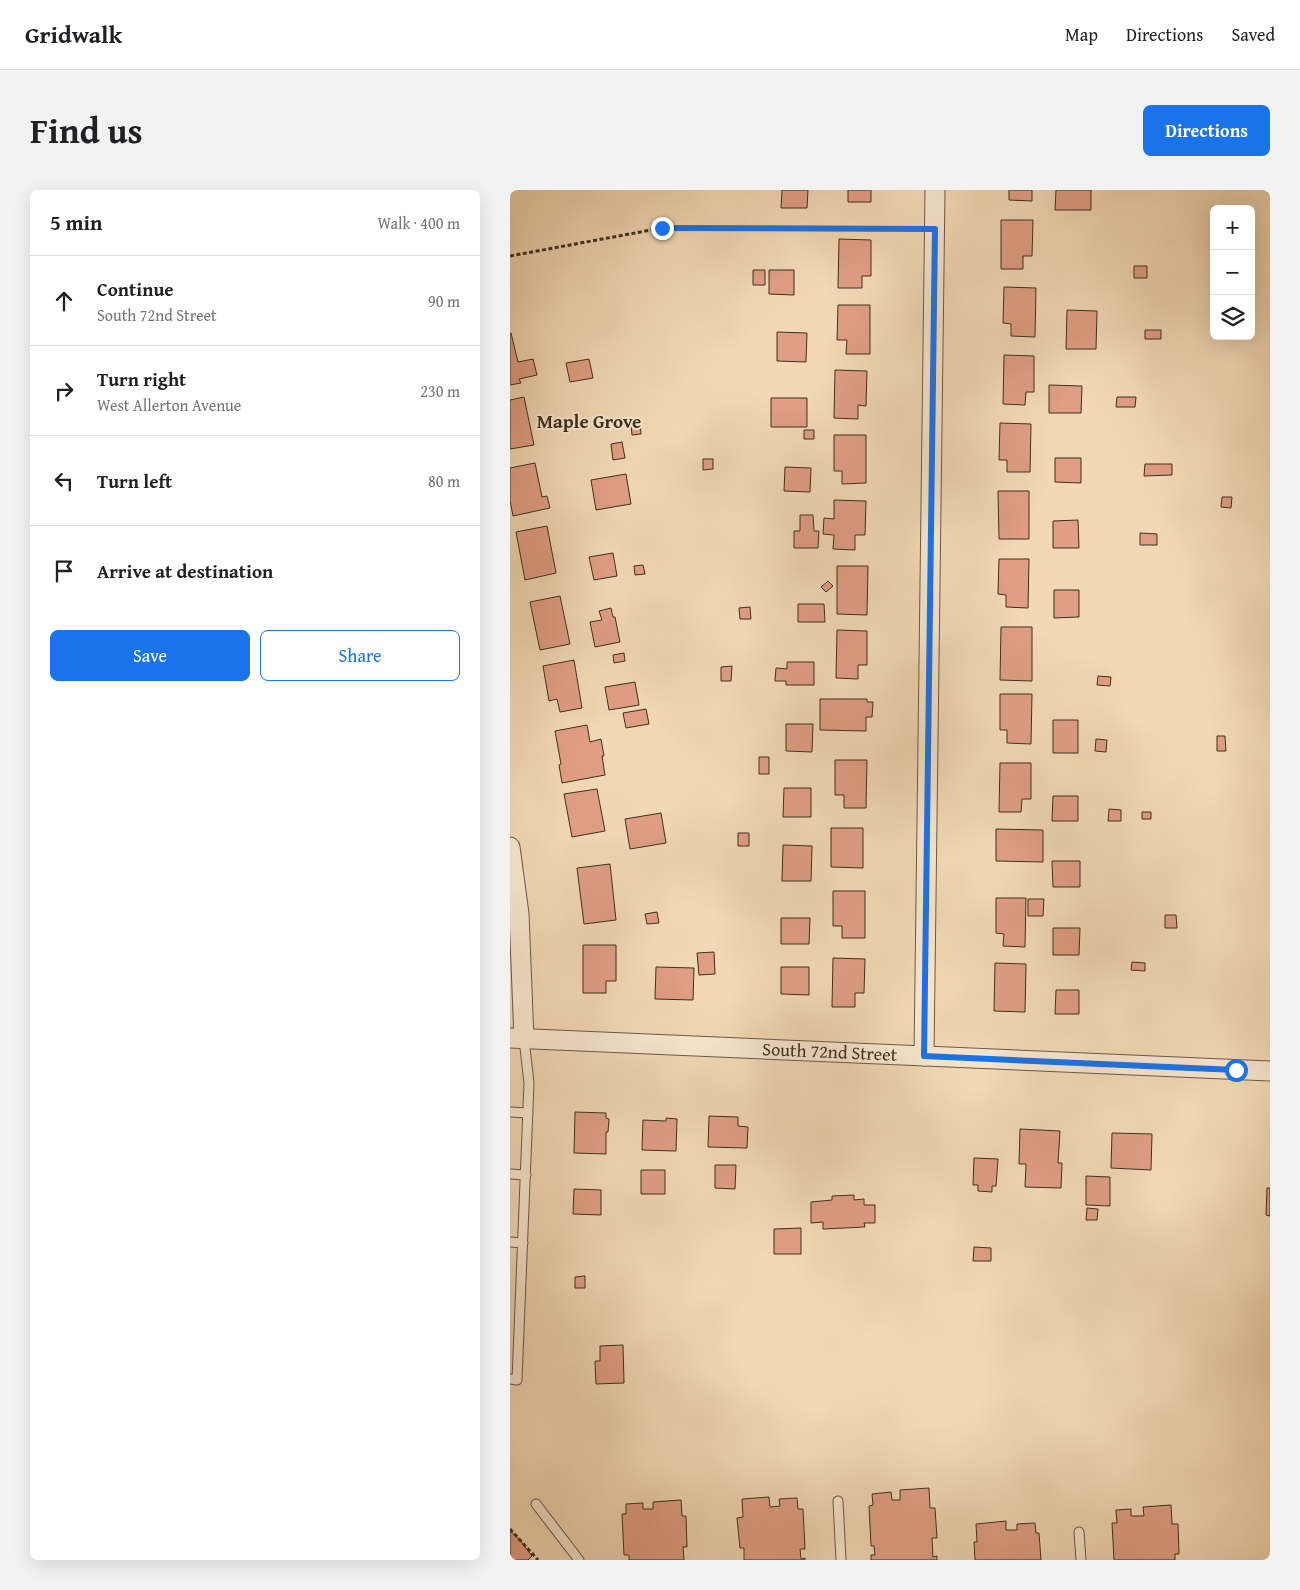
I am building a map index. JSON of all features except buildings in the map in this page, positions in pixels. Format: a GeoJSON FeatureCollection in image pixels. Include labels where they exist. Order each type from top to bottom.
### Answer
{"type":"FeatureCollection","features":[{"type":"Feature","properties":{"kind":"street"},"geometry":{"type":"LineString","coordinates":[[924,1056],[935,190]]}},
{"type":"Feature","properties":{"kind":"street"},"geometry":{"type":"LineString","coordinates":[[510,847],[519,914],[517,1038]]}},
{"type":"Feature","properties":{"kind":"street","name":"South 72nd Street"},"geometry":{"type":"LineString","coordinates":[[517,1038],[1270,1071]]}},
{"type":"Feature","properties":{"kind":"lane"},"geometry":{"type":"LineString","coordinates":[[510,1379],[517,1380],[529,1082],[517,1038]]}},
{"type":"Feature","properties":{"kind":"lane"},"geometry":{"type":"LineString","coordinates":[[510,1112],[528,1113]]}},
{"type":"Feature","properties":{"kind":"lane"},"geometry":{"type":"LineString","coordinates":[[510,1174],[526,1175]]}},
{"type":"Feature","properties":{"kind":"lane"},"geometry":{"type":"LineString","coordinates":[[510,1242],[523,1243]]}},
{"type":"Feature","properties":{"kind":"lane"},"geometry":{"type":"LineString","coordinates":[[510,1308],[520,1308]]}},
{"type":"Feature","properties":{"kind":"lane"},"geometry":{"type":"LineString","coordinates":[[838,1501],[841,1560]]}},
{"type":"Feature","properties":{"kind":"lane"},"geometry":{"type":"LineString","coordinates":[[536,1504],[578,1560]]}},
{"type":"Feature","properties":{"kind":"lane"},"geometry":{"type":"LineString","coordinates":[[1079,1532],[1081,1560]]}},
{"type":"Feature","properties":{"kind":"path"},"geometry":{"type":"LineString","coordinates":[[510,256],[662,228],[935,229]]}},
{"type":"Feature","properties":{"kind":"path"},"geometry":{"type":"LineString","coordinates":[[510,1529],[538,1560]]}},
{"type":"Feature","properties":{"kind":"district","name":"Maple Grove"},"geometry":{"type":"Point","coordinates":[589,421]}},
{"type":"Feature","properties":{"kind":"route"},"geometry":{"type":"LineString","coordinates":[[662,228],[935,229],[924,1056],[1236,1070]]}}]}
